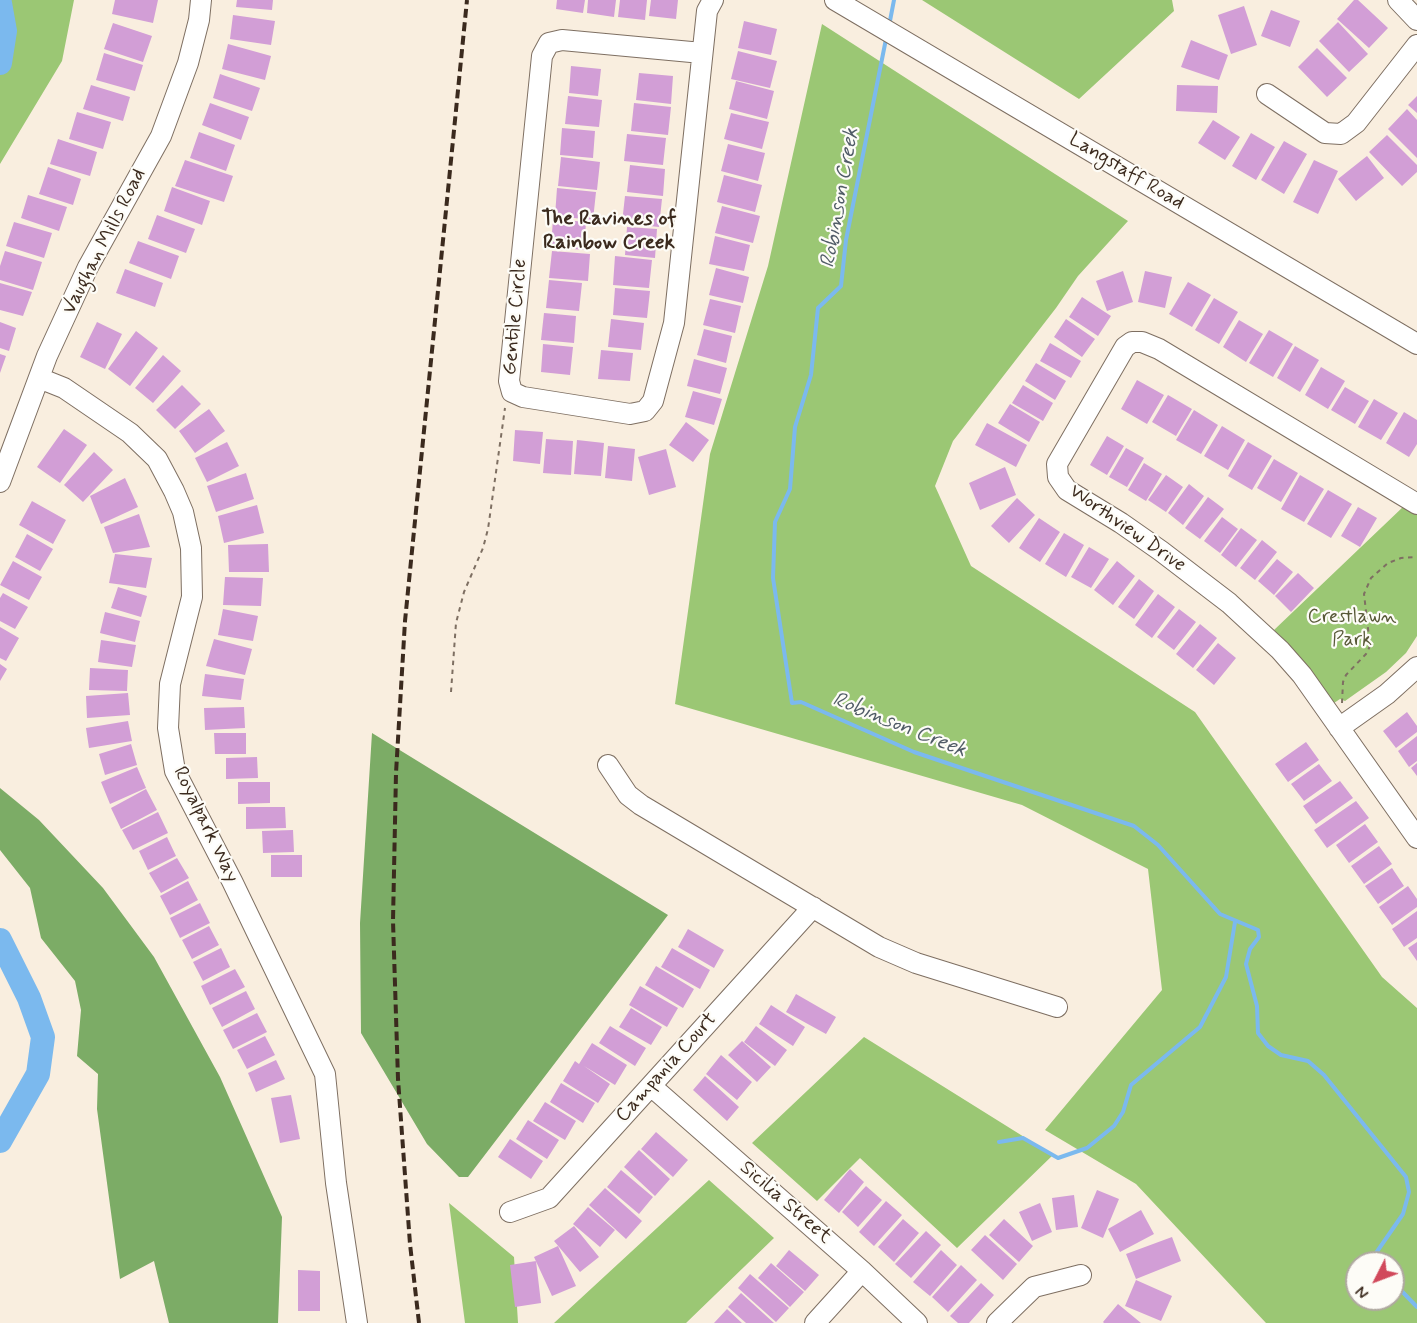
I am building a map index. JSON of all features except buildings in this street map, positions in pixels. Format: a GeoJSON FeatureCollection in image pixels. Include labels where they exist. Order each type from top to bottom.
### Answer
{"type":"FeatureCollection","features":[{"type":"Feature","properties":{"kind":"street","name":"Vaughan Mills Road"},"geometry":{"type":"LineString","coordinates":[[0,482],[39,378],[88,267],[161,136],[188,63],[199,20],[201,0]]}},
{"type":"Feature","properties":{"kind":"street","name":"Gentile Circle"},"geometry":{"type":"LineString","coordinates":[[702,53],[562,40],[549,43],[542,56],[509,381],[512,392],[523,397],[630,414],[645,411],[653,401],[674,323],[707,11],[713,0]]}},
{"type":"Feature","properties":{"kind":"street"},"geometry":{"type":"LineString","coordinates":[[1398,0],[1417,20]]}},
{"type":"Feature","properties":{"kind":"street","name":"Langstaff Road"},"geometry":{"type":"LineString","coordinates":[[843,5],[1417,344]]}},
{"type":"Feature","properties":{"kind":"street"},"geometry":{"type":"LineString","coordinates":[[1267,94],[1324,133],[1341,134],[1356,123],[1417,45]]}},
{"type":"Feature","properties":{"kind":"street","name":"Worthview Drive"},"geometry":{"type":"LineString","coordinates":[[1417,504],[1159,349],[1142,342],[1132,342],[1125,347],[1057,464],[1058,477],[1066,490],[1121,523],[1161,551],[1259,629],[1302,675],[1417,838]]}},
{"type":"Feature","properties":{"kind":"street","name":"Royalpark Way"},"geometry":{"type":"LineString","coordinates":[[39,378],[64,388],[130,433],[157,459],[183,512],[191,548],[192,597],[170,684],[168,728],[175,771],[232,881],[325,1074],[336,1183],[357,1323]]}},
{"type":"Feature","properties":{"kind":"street"},"geometry":{"type":"LineString","coordinates":[[1339,728],[1387,694],[1417,667]]}},
{"type":"Feature","properties":{"kind":"street"},"geometry":{"type":"LineString","coordinates":[[608,765],[623,789],[641,805],[879,947],[916,963],[1057,1007]]}},
{"type":"Feature","properties":{"kind":"street","name":"Campania Court"},"geometry":{"type":"LineString","coordinates":[[510,1212],[549,1198],[813,907]]}},
{"type":"Feature","properties":{"kind":"street","name":"Sicilia Street"},"geometry":{"type":"LineString","coordinates":[[651,1086],[862,1271],[917,1323]]}},
{"type":"Feature","properties":{"kind":"street"},"geometry":{"type":"LineString","coordinates":[[815,1323],[862,1271]]}},
{"type":"Feature","properties":{"kind":"street"},"geometry":{"type":"LineString","coordinates":[[997,1323],[1034,1287],[1081,1275]]}},
{"type":"Feature","properties":{"kind":"path"},"geometry":{"type":"LineString","coordinates":[[451,692],[456,623],[464,592],[483,548],[488,529],[505,405]]}},
{"type":"Feature","properties":{"kind":"path"},"geometry":{"type":"LineString","coordinates":[[1342,705],[1343,682],[1346,675],[1366,654],[1370,646],[1364,594],[1371,578],[1388,564],[1401,558],[1417,557]]}},
{"type":"Feature","properties":{"kind":"green space"},"geometry":{"type":"Polygon","coordinates":[[[0,0],[74,0],[62,61],[0,164],[0,0]]]}},
{"type":"Feature","properties":{"kind":"green space"},"geometry":{"type":"Polygon","coordinates":[[[922,0],[1172,0],[1174,11],[1079,99],[922,0]]]}},
{"type":"Feature","properties":{"kind":"green space"},"geometry":{"type":"Polygon","coordinates":[[[822,24],[1128,221],[1078,276],[953,441],[935,486],[971,566],[1195,712],[1382,977],[1417,1008],[1417,1323],[1266,1323],[1136,1184],[1045,1130],[1162,990],[1148,869],[1022,805],[675,704],[710,454],[768,266],[822,24]]]}},
{"type":"Feature","properties":{"kind":"green space","name":"Crestlawn Park"},"geometry":{"type":"Polygon","coordinates":[[[1404,506],[1417,514],[1417,636],[1406,653],[1386,672],[1345,701],[1340,699],[1334,703],[1274,630],[1404,506]]]}},
{"type":"Feature","properties":{"kind":"green space"},"geometry":{"type":"Polygon","coordinates":[[[372,733],[668,915],[468,1177],[459,1177],[427,1144],[361,1033],[360,923],[372,733]]]}},
{"type":"Feature","properties":{"kind":"green space"},"geometry":{"type":"Polygon","coordinates":[[[0,788],[39,820],[103,888],[154,957],[220,1077],[282,1217],[278,1323],[169,1323],[154,1261],[120,1279],[97,1109],[98,1074],[77,1056],[81,1010],[75,981],[41,938],[30,888],[0,850],[0,788]]]}},
{"type":"Feature","properties":{"kind":"green space"},"geometry":{"type":"Polygon","coordinates":[[[864,1037],[1053,1155],[957,1248],[860,1158],[817,1201],[752,1143],[864,1037]]]}},
{"type":"Feature","properties":{"kind":"green space"},"geometry":{"type":"Polygon","coordinates":[[[709,1180],[774,1238],[686,1323],[554,1323],[709,1180]]]}},
{"type":"Feature","properties":{"kind":"green space"},"geometry":{"type":"Polygon","coordinates":[[[449,1203],[514,1257],[518,1323],[465,1323],[449,1203]]]}},
{"type":"Feature","properties":{"kind":"waterway","name":"Robinson Creek"},"geometry":{"type":"LineString","coordinates":[[889,26],[894,0]]}},
{"type":"Feature","properties":{"kind":"waterway"},"geometry":{"type":"LineString","coordinates":[[0,3],[5,31],[0,63]]}},
{"type":"Feature","properties":{"kind":"waterway","name":"Robinson Creek"},"geometry":{"type":"LineString","coordinates":[[886,39],[846,240],[841,286],[818,308],[811,375],[795,427],[790,489],[775,522],[773,578],[792,703],[801,702],[914,752],[1134,826],[1158,845],[1220,914],[1258,930],[1259,937],[1250,949],[1246,964],[1257,1006],[1258,1033],[1268,1046],[1281,1055],[1308,1061],[1324,1075],[1406,1177],[1409,1192],[1403,1214],[1377,1251]]}},
{"type":"Feature","properties":{"kind":"waterway"},"geometry":{"type":"LineString","coordinates":[[999,1142],[1023,1138],[1058,1158],[1087,1148],[1114,1126],[1123,1112],[1131,1085],[1200,1027],[1226,977],[1235,922]]}},
{"type":"Feature","properties":{"kind":"waterway"},"geometry":{"type":"LineString","coordinates":[[0,940],[29,998],[43,1037],[38,1074],[0,1141]]}},
{"type":"Feature","properties":{"kind":"waterway","name":"Robinson Creek"},"geometry":{"type":"LineString","coordinates":[[1405,1294],[1417,1307]]}},
{"type":"Feature","properties":{"kind":"railway"},"geometry":{"type":"LineString","coordinates":[[419,1323],[410,1244],[398,1079],[393,921],[396,773],[405,621],[467,0]]}},
{"type":"Feature","properties":{"kind":"district","name":"The Ravines of Rainbow Creek"},"geometry":{"type":"Point","coordinates":[609,232]}}]}
